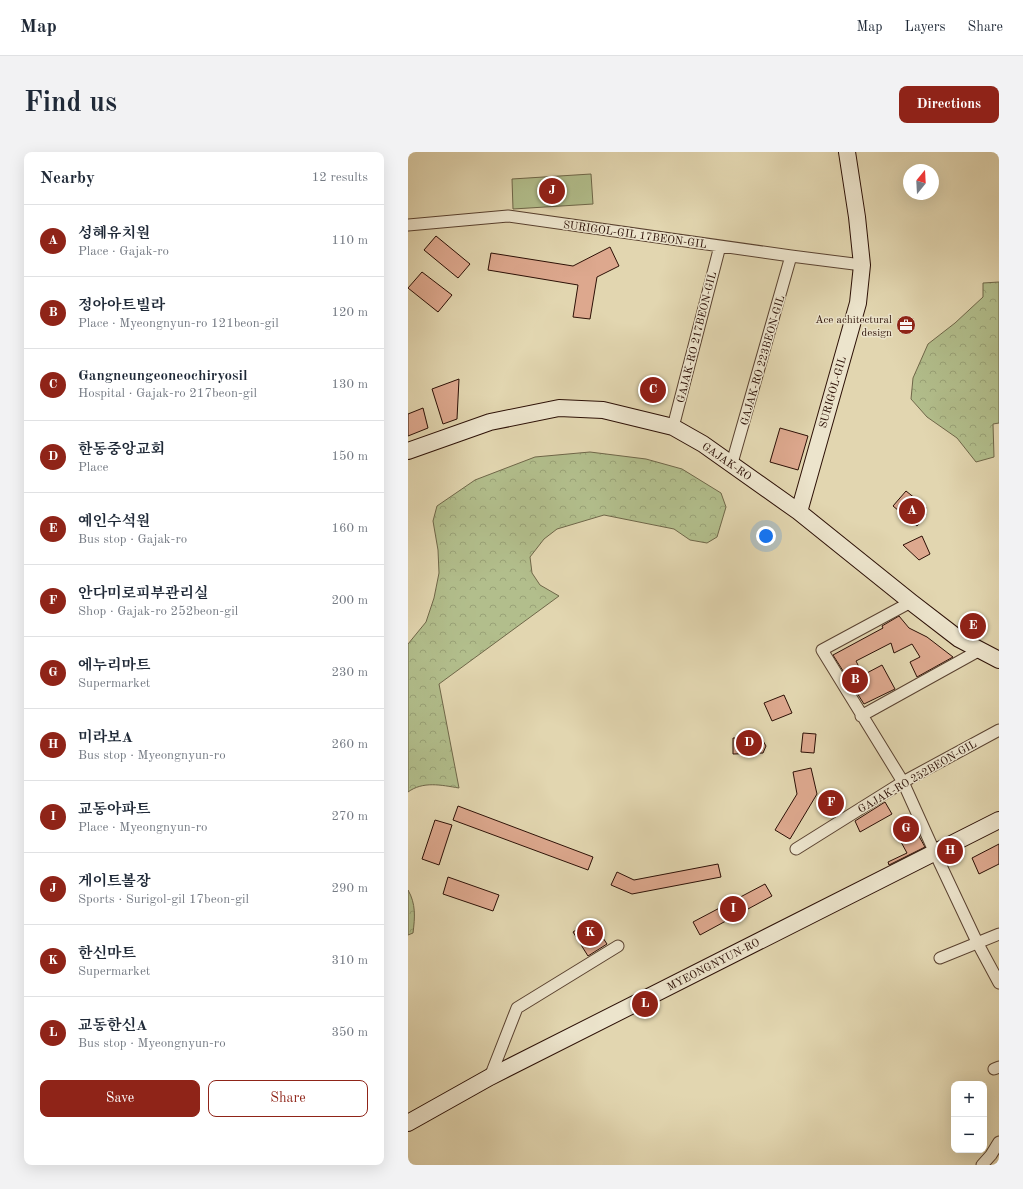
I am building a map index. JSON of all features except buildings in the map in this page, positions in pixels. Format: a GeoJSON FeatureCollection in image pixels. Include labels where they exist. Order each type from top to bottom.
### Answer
{"type":"FeatureCollection","features":[{"type":"Feature","properties":{"kind":"street","name":"SURIGOL-GIL"},"geometry":{"type":"LineString","coordinates":[[799,512],[858,303],[862,265],[857,217],[847,152]]}},
{"type":"Feature","properties":{"kind":"street","name":"SURIGOL-GIL 17BEON-GIL"},"geometry":{"type":"LineString","coordinates":[[408,225],[508,216],[862,265]]}},
{"type":"Feature","properties":{"kind":"street","name":"GAJAK-RO 217BEON-GIL"},"geometry":{"type":"LineString","coordinates":[[673,428],[720,246]]}},
{"type":"Feature","properties":{"kind":"street","name":"GAJAK-RO 223BEON-GIL"},"geometry":{"type":"LineString","coordinates":[[732,463],[791,256]]}},
{"type":"Feature","properties":{"kind":"street","name":"GAJAK-RO"},"geometry":{"type":"LineString","coordinates":[[408,451],[490,422],[560,408],[603,410],[673,428],[703,444],[732,463],[799,512],[959,639],[999,660]]}},
{"type":"Feature","properties":{"kind":"street"},"geometry":{"type":"LineString","coordinates":[[911,602],[822,650],[861,716],[903,782],[977,942],[999,983]]}},
{"type":"Feature","properties":{"kind":"street"},"geometry":{"type":"LineString","coordinates":[[861,716],[980,650]]}},
{"type":"Feature","properties":{"kind":"street","name":"GAJAK-RO 252BEON-GIL"},"geometry":{"type":"LineString","coordinates":[[796,849],[903,782],[999,730]]}},
{"type":"Feature","properties":{"kind":"street","name":"MYEONGNYUN-RO"},"geometry":{"type":"LineString","coordinates":[[408,1123],[490,1077],[999,820]]}},
{"type":"Feature","properties":{"kind":"street"},"geometry":{"type":"LineString","coordinates":[[940,958],[999,934]]}},
{"type":"Feature","properties":{"kind":"street"},"geometry":{"type":"LineString","coordinates":[[490,1077],[516,1008],[618,946]]}},
{"type":"Feature","properties":{"kind":"street"},"geometry":{"type":"LineString","coordinates":[[982,1165],[991,1155],[999,1142]]}},
{"type":"Feature","properties":{"kind":"green space"},"geometry":{"type":"Polygon","coordinates":[[[591,174],[593,204],[513,209],[512,179],[591,174]]]}},
{"type":"Feature","properties":{"kind":"green space"},"geometry":{"type":"Polygon","coordinates":[[[999,282],[999,423],[993,424],[994,457],[976,462],[957,438],[927,417],[911,399],[913,378],[928,344],[955,323],[983,297],[983,283],[999,282]]]}},
{"type":"Feature","properties":{"kind":"green space"},"geometry":{"type":"Polygon","coordinates":[[[590,452],[646,459],[682,469],[721,493],[726,507],[717,537],[707,543],[690,540],[674,529],[604,515],[557,529],[544,539],[530,557],[532,573],[540,585],[559,596],[439,684],[459,788],[426,785],[420,786],[408,792],[408,644],[426,622],[434,598],[439,573],[438,550],[433,521],[437,506],[475,480],[535,457],[590,452]]]}},
{"type":"Feature","properties":{"kind":"green space"},"geometry":{"type":"Polygon","coordinates":[[[408,890],[414,906],[414,916],[413,933],[408,935],[408,890]]]}},
{"type":"Feature","properties":{"kind":"place","name":"게이트볼장"},"geometry":{"type":"Point","coordinates":[552,191]}},
{"type":"Feature","properties":{"kind":"place","name":"Ace achitectural design"},"geometry":{"type":"Point","coordinates":[906,325]}},
{"type":"Feature","properties":{"kind":"place","name":"Gangneungeoneochiryosil"},"geometry":{"type":"Point","coordinates":[653,390]}},
{"type":"Feature","properties":{"kind":"place","name":"성혜유치원"},"geometry":{"type":"Point","coordinates":[912,511]}},
{"type":"Feature","properties":{"kind":"place","name":"예인수석원"},"geometry":{"type":"Point","coordinates":[973,626]}},
{"type":"Feature","properties":{"kind":"place","name":"정아아트빌라"},"geometry":{"type":"Point","coordinates":[855,680]}},
{"type":"Feature","properties":{"kind":"place","name":"한동중앙교회"},"geometry":{"type":"Point","coordinates":[749,743]}},
{"type":"Feature","properties":{"kind":"place","name":"안다미로피부관리실"},"geometry":{"type":"Point","coordinates":[831,803]}},
{"type":"Feature","properties":{"kind":"place","name":"에누리마트"},"geometry":{"type":"Point","coordinates":[906,829]}},
{"type":"Feature","properties":{"kind":"place","name":"미라보A"},"geometry":{"type":"Point","coordinates":[950,851]}},
{"type":"Feature","properties":{"kind":"place","name":"교동아파트"},"geometry":{"type":"Point","coordinates":[733,909]}},
{"type":"Feature","properties":{"kind":"place","name":"한신마트"},"geometry":{"type":"Point","coordinates":[590,933]}},
{"type":"Feature","properties":{"kind":"place","name":"교동한신A"},"geometry":{"type":"Point","coordinates":[645,1004]}}]}
